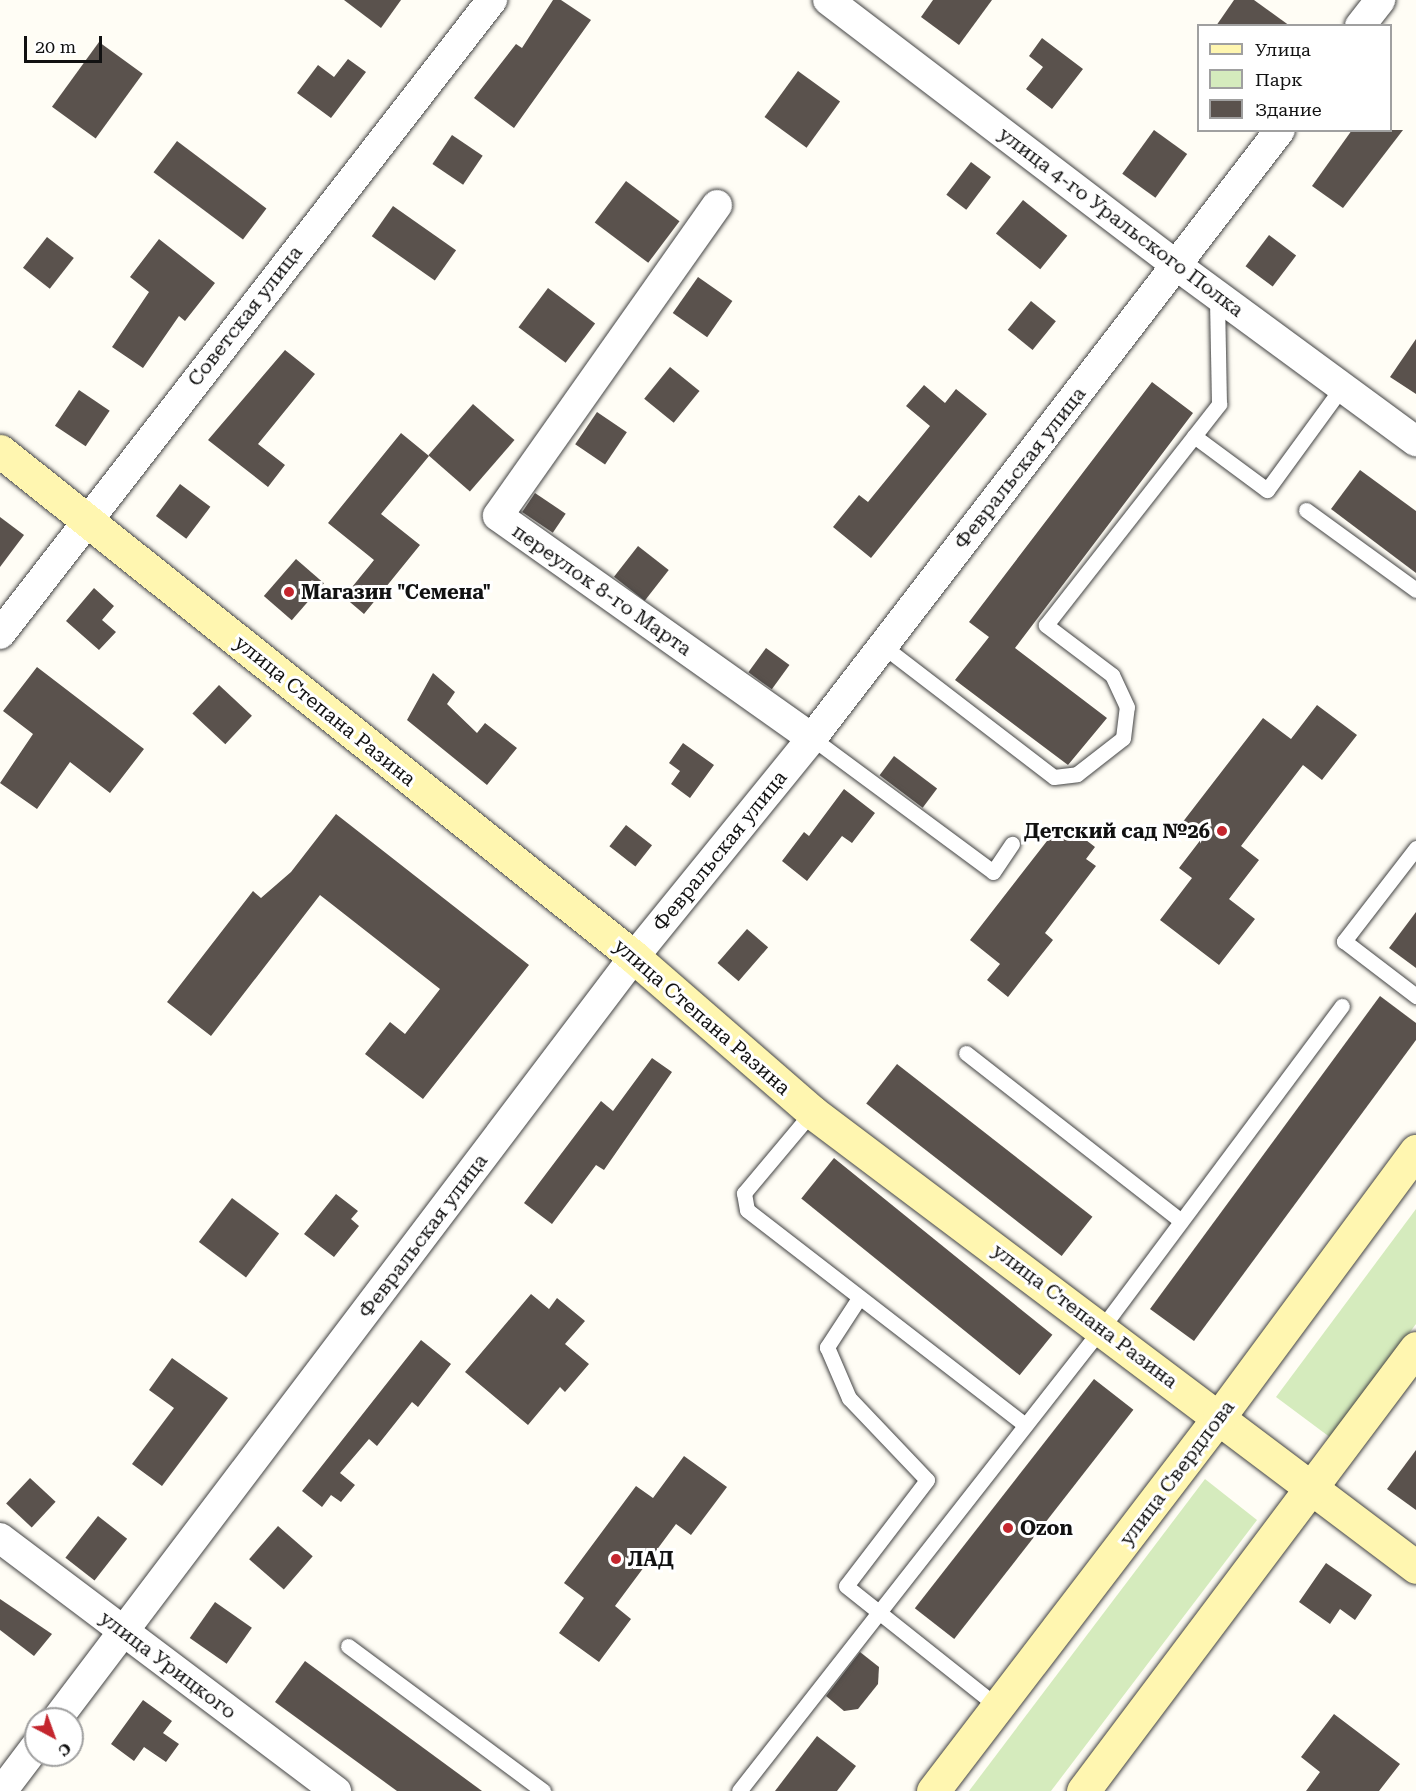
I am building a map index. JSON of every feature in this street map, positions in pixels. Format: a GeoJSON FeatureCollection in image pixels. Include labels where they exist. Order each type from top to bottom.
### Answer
{"type":"FeatureCollection","features":[{"type":"Feature","properties":{"kind":"main road","name":"улица Степана Разина"},"geometry":{"type":"LineString","coordinates":[[0,451],[634,957],[812,1112],[1416,1567]]}},
{"type":"Feature","properties":{"kind":"main road","name":"улица Свердлова"},"geometry":{"type":"LineString","coordinates":[[933,1791],[1219,1417],[1416,1151]]}},
{"type":"Feature","properties":{"kind":"main road"},"geometry":{"type":"LineString","coordinates":[[1083,1791],[1309,1487],[1416,1348]]}},
{"type":"Feature","properties":{"kind":"street","name":"Советская улица"},"geometry":{"type":"LineString","coordinates":[[0,633],[85,520],[492,0]]}},
{"type":"Feature","properties":{"kind":"street","name":"улица 4-го Уральского Полка"},"geometry":{"type":"LineString","coordinates":[[828,0],[1176,265],[1416,441]]}},
{"type":"Feature","properties":{"kind":"street"},"geometry":{"type":"LineString","coordinates":[[1362,24],[1380,0]]}},
{"type":"Feature","properties":{"kind":"street","name":"Февральская улица"},"geometry":{"type":"LineString","coordinates":[[66,1707],[634,957],[812,738],[1278,132]]}},
{"type":"Feature","properties":{"kind":"street","name":"переулок 8-го Марта"},"geometry":{"type":"LineString","coordinates":[[717,205],[498,516],[812,738]]}},
{"type":"Feature","properties":{"kind":"street","name":"улица Урицкого"},"geometry":{"type":"LineString","coordinates":[[0,1538],[336,1791]]}},
{"type":"Feature","properties":{"kind":"street"},"geometry":{"type":"LineString","coordinates":[[2,1791],[24,1762]]}},
{"type":"Feature","properties":{"kind":"lane"},"geometry":{"type":"LineString","coordinates":[[883,646],[1054,777],[1077,774],[1100,760],[1123,738],[1127,708],[1112,675],[1046,625],[1219,404],[1217,295]]}},
{"type":"Feature","properties":{"kind":"lane"},"geometry":{"type":"LineString","coordinates":[[1194,436],[1268,490],[1342,387]]}},
{"type":"Feature","properties":{"kind":"lane"},"geometry":{"type":"LineString","coordinates":[[1306,510],[1416,590]]}},
{"type":"Feature","properties":{"kind":"lane"},"geometry":{"type":"LineString","coordinates":[[812,738],[993,872],[1012,844]]}},
{"type":"Feature","properties":{"kind":"lane"},"geometry":{"type":"LineString","coordinates":[[1416,848],[1344,941],[1416,996]]}},
{"type":"Feature","properties":{"kind":"lane"},"geometry":{"type":"LineString","coordinates":[[739,1791],[882,1613],[1101,1329],[1180,1220],[1342,1006]]}},
{"type":"Feature","properties":{"kind":"lane"},"geometry":{"type":"LineString","coordinates":[[966,1053],[1180,1220]]}},
{"type":"Feature","properties":{"kind":"lane"},"geometry":{"type":"LineString","coordinates":[[812,1112],[744,1193],[747,1210],[1025,1425]]}},
{"type":"Feature","properties":{"kind":"lane"},"geometry":{"type":"LineString","coordinates":[[859,1298],[826,1347],[849,1398],[927,1480],[846,1586],[998,1706]]}},
{"type":"Feature","properties":{"kind":"lane"},"geometry":{"type":"LineString","coordinates":[[348,1646],[543,1791]]}},
{"type":"Feature","properties":{"kind":"green space"},"geometry":{"type":"Polygon","coordinates":[[[1416,1209],[1416,1324],[1331,1438],[1276,1397],[1416,1209]]]}},
{"type":"Feature","properties":{"kind":"green space"},"geometry":{"type":"Polygon","coordinates":[[[1205,1479],[1257,1520],[1051,1791],[969,1791],[1205,1479]]]}},
{"type":"Feature","properties":{"kind":"building"},"geometry":{"type":"Polygon","coordinates":[[[344,0],[401,0],[381,28],[344,0]]]}},
{"type":"Feature","properties":{"kind":"building"},"geometry":{"type":"Polygon","coordinates":[[[553,0],[561,0],[591,20],[514,128],[474,98],[516,44],[522,48],[553,0]]]}},
{"type":"Feature","properties":{"kind":"building"},"geometry":{"type":"Polygon","coordinates":[[[933,0],[992,0],[959,45],[921,17],[933,0]]]}},
{"type":"Feature","properties":{"kind":"building"},"geometry":{"type":"Polygon","coordinates":[[[1234,0],[1254,0],[1287,24],[1217,24],[1234,0]]]}},
{"type":"Feature","properties":{"kind":"building"},"geometry":{"type":"Polygon","coordinates":[[[1042,38],[1083,69],[1052,109],[1026,89],[1043,67],[1029,56],[1042,38]]]}},
{"type":"Feature","properties":{"kind":"building"},"geometry":{"type":"Polygon","coordinates":[[[99,42],[143,74],[96,138],[52,107],[99,42]]]}},
{"type":"Feature","properties":{"kind":"building"},"geometry":{"type":"Polygon","coordinates":[[[348,59],[366,72],[331,118],[297,93],[318,65],[334,77],[348,59]]]}},
{"type":"Feature","properties":{"kind":"building"},"geometry":{"type":"Polygon","coordinates":[[[798,71],[840,102],[807,148],[764,117],[798,71]]]}},
{"type":"Feature","properties":{"kind":"building"},"geometry":{"type":"Polygon","coordinates":[[[1154,130],[1187,154],[1155,198],[1122,174],[1154,130]]]}},
{"type":"Feature","properties":{"kind":"building"},"geometry":{"type":"Polygon","coordinates":[[[1403,130],[1343,208],[1312,186],[1351,132],[1403,130]]]}},
{"type":"Feature","properties":{"kind":"building"},"geometry":{"type":"Polygon","coordinates":[[[452,135],[483,156],[463,185],[432,164],[452,135]]]}},
{"type":"Feature","properties":{"kind":"building"},"geometry":{"type":"Polygon","coordinates":[[[177,141],[266,208],[243,240],[154,172],[177,141]]]}},
{"type":"Feature","properties":{"kind":"building"},"geometry":{"type":"Polygon","coordinates":[[[971,162],[991,177],[966,210],[946,195],[971,162]]]}},
{"type":"Feature","properties":{"kind":"building"},"geometry":{"type":"Polygon","coordinates":[[[626,181],[680,221],[648,263],[595,223],[626,181]]]}},
{"type":"Feature","properties":{"kind":"building"},"geometry":{"type":"Polygon","coordinates":[[[1023,200],[1067,236],[1040,269],[996,233],[1023,200]]]}},
{"type":"Feature","properties":{"kind":"building"},"geometry":{"type":"Polygon","coordinates":[[[393,206],[456,250],[435,280],[372,236],[393,206]]]}},
{"type":"Feature","properties":{"kind":"building"},"geometry":{"type":"Polygon","coordinates":[[[1269,235],[1296,255],[1273,287],[1246,266],[1269,235]]]}},
{"type":"Feature","properties":{"kind":"building"},"geometry":{"type":"Polygon","coordinates":[[[47,237],[74,258],[50,289],[23,268],[47,237]]]}},
{"type":"Feature","properties":{"kind":"building"},"geometry":{"type":"Polygon","coordinates":[[[159,239],[215,283],[185,321],[179,316],[143,368],[112,347],[149,292],[130,277],[159,239]]]}},
{"type":"Feature","properties":{"kind":"building"},"geometry":{"type":"Polygon","coordinates":[[[698,277],[732,301],[707,337],[673,313],[698,277]]]}},
{"type":"Feature","properties":{"kind":"building"},"geometry":{"type":"Polygon","coordinates":[[[548,288],[595,324],[566,363],[519,327],[548,288]]]}},
{"type":"Feature","properties":{"kind":"building"},"geometry":{"type":"Polygon","coordinates":[[[1031,301],[1056,321],[1033,350],[1008,330],[1031,301]]]}},
{"type":"Feature","properties":{"kind":"building"},"geometry":{"type":"Polygon","coordinates":[[[1416,339],[1416,394],[1390,377],[1416,339]]]}},
{"type":"Feature","properties":{"kind":"building"},"geometry":{"type":"Polygon","coordinates":[[[285,350],[315,374],[258,444],[285,465],[268,487],[208,440],[285,350]]]}},
{"type":"Feature","properties":{"kind":"building"},"geometry":{"type":"Polygon","coordinates":[[[670,367],[700,391],[674,423],[644,399],[670,367]]]}},
{"type":"Feature","properties":{"kind":"building"},"geometry":{"type":"Polygon","coordinates":[[[1152,382],[1193,413],[1015,648],[1107,718],[1068,765],[955,680],[989,637],[969,622],[1152,382]]]}},
{"type":"Feature","properties":{"kind":"building"},"geometry":{"type":"Polygon","coordinates":[[[924,385],[945,403],[956,389],[987,414],[871,558],[833,527],[859,495],[868,502],[930,426],[906,406],[924,385]]]}},
{"type":"Feature","properties":{"kind":"building"},"geometry":{"type":"Polygon","coordinates":[[[79,390],[110,411],[86,446],[55,426],[79,390]]]}},
{"type":"Feature","properties":{"kind":"building"},"geometry":{"type":"Polygon","coordinates":[[[473,404],[515,440],[470,491],[428,455],[473,404]]]}},
{"type":"Feature","properties":{"kind":"building"},"geometry":{"type":"Polygon","coordinates":[[[597,412],[627,432],[605,464],[575,444],[597,412]]]}},
{"type":"Feature","properties":{"kind":"building"},"geometry":{"type":"Polygon","coordinates":[[[401,433],[429,456],[381,514],[420,545],[364,614],[344,597],[374,560],[328,523],[401,433]]]}},
{"type":"Feature","properties":{"kind":"building"},"geometry":{"type":"Polygon","coordinates":[[[1360,470],[1416,511],[1416,573],[1331,509],[1360,470]]]}},
{"type":"Feature","properties":{"kind":"building"},"geometry":{"type":"Polygon","coordinates":[[[180,484],[210,507],[186,539],[156,516],[180,484]]]}},
{"type":"Feature","properties":{"kind":"building"},"geometry":{"type":"Polygon","coordinates":[[[535,493],[566,514],[553,533],[522,512],[535,493]]]}},
{"type":"Feature","properties":{"kind":"building"},"geometry":{"type":"Polygon","coordinates":[[[0,517],[24,535],[0,567],[0,517]]]}},
{"type":"Feature","properties":{"kind":"building"},"geometry":{"type":"Polygon","coordinates":[[[638,546],[669,570],[645,601],[614,577],[638,546]]]}},
{"type":"Feature","properties":{"kind":"building"},"geometry":{"type":"Polygon","coordinates":[[[296,559],[324,583],[292,620],[264,596],[296,559]]]}},
{"type":"Feature","properties":{"kind":"building"},"geometry":{"type":"Polygon","coordinates":[[[94,588],[114,606],[102,620],[116,632],[99,650],[66,621],[94,588]]]}},
{"type":"Feature","properties":{"kind":"building"},"geometry":{"type":"Polygon","coordinates":[[[766,648],[789,665],[772,689],[748,672],[766,648]]]}},
{"type":"Feature","properties":{"kind":"building"},"geometry":{"type":"Polygon","coordinates":[[[37,667],[144,749],[110,793],[70,762],[37,809],[0,783],[33,734],[3,711],[37,667]]]}},
{"type":"Feature","properties":{"kind":"building"},"geometry":{"type":"Polygon","coordinates":[[[433,673],[455,692],[447,704],[477,733],[485,723],[517,748],[487,785],[407,720],[433,673]]]}},
{"type":"Feature","properties":{"kind":"building"},"geometry":{"type":"Polygon","coordinates":[[[219,685],[252,716],[225,744],[192,714],[219,685]]]}},
{"type":"Feature","properties":{"kind":"building","name":"Детский сад №26"},"geometry":{"type":"Polygon","coordinates":[[[1317,705],[1357,735],[1322,780],[1303,765],[1241,846],[1259,860],[1229,899],[1255,919],[1219,965],[1160,920],[1192,878],[1179,868],[1202,838],[1182,823],[1263,718],[1291,739],[1317,705]]]}},
{"type":"Feature","properties":{"kind":"building"},"geometry":{"type":"Polygon","coordinates":[[[683,743],[714,765],[690,798],[671,784],[680,771],[669,763],[683,743]]]}},
{"type":"Feature","properties":{"kind":"building"},"geometry":{"type":"Polygon","coordinates":[[[894,756],[937,788],[923,808],[880,775],[894,756]]]}},
{"type":"Feature","properties":{"kind":"building"},"geometry":{"type":"Polygon","coordinates":[[[844,789],[875,813],[852,843],[842,836],[807,881],[782,861],[804,832],[809,836],[844,789]]]}},
{"type":"Feature","properties":{"kind":"building"},"geometry":{"type":"Polygon","coordinates":[[[336,814],[529,965],[423,1099],[365,1054],[390,1022],[405,1034],[440,989],[320,895],[211,1036],[167,1002],[253,891],[261,898],[291,872],[336,814]]]}},
{"type":"Feature","properties":{"kind":"building"},"geometry":{"type":"Polygon","coordinates":[[[626,825],[652,845],[635,867],[609,846],[626,825]]]}},
{"type":"Feature","properties":{"kind":"building"},"geometry":{"type":"Polygon","coordinates":[[[1073,830],[1095,847],[1086,859],[1096,866],[1045,933],[1053,940],[1008,997],[987,980],[1000,964],[970,940],[1054,832],[1066,840],[1073,830]]]}},
{"type":"Feature","properties":{"kind":"building"},"geometry":{"type":"Polygon","coordinates":[[[1416,912],[1416,968],[1389,948],[1416,912]]]}},
{"type":"Feature","properties":{"kind":"building"},"geometry":{"type":"Polygon","coordinates":[[[747,929],[768,947],[739,981],[717,963],[747,929]]]}},
{"type":"Feature","properties":{"kind":"building"},"geometry":{"type":"Polygon","coordinates":[[[1380,996],[1416,1023],[1416,1040],[1194,1341],[1150,1309],[1380,996]]]}},
{"type":"Feature","properties":{"kind":"building"},"geometry":{"type":"Polygon","coordinates":[[[652,1058],[672,1072],[604,1170],[596,1165],[552,1224],[524,1203],[601,1101],[613,1111],[652,1058]]]}},
{"type":"Feature","properties":{"kind":"building"},"geometry":{"type":"Polygon","coordinates":[[[897,1064],[1092,1217],[1062,1256],[866,1103],[897,1064]]]}},
{"type":"Feature","properties":{"kind":"building"},"geometry":{"type":"Polygon","coordinates":[[[834,1158],[1052,1335],[1020,1375],[801,1198],[834,1158]]]}},
{"type":"Feature","properties":{"kind":"building"},"geometry":{"type":"Polygon","coordinates":[[[336,1194],[358,1211],[351,1219],[359,1226],[334,1257],[304,1234],[336,1194]]]}},
{"type":"Feature","properties":{"kind":"building"},"geometry":{"type":"Polygon","coordinates":[[[232,1198],[279,1234],[246,1277],[199,1242],[232,1198]]]}},
{"type":"Feature","properties":{"kind":"building"},"geometry":{"type":"Polygon","coordinates":[[[531,1294],[549,1309],[557,1298],[585,1321],[565,1344],[589,1364],[565,1392],[560,1387],[528,1425],[465,1372],[531,1294]]]}},
{"type":"Feature","properties":{"kind":"building"},"geometry":{"type":"Polygon","coordinates":[[[421,1340],[451,1364],[418,1407],[412,1402],[377,1446],[369,1439],[340,1473],[355,1485],[341,1502],[331,1495],[322,1507],[302,1491],[421,1340]]]}},
{"type":"Feature","properties":{"kind":"building"},"geometry":{"type":"Polygon","coordinates":[[[172,1358],[228,1398],[162,1486],[132,1464],[174,1408],[149,1390],[172,1358]]]}},
{"type":"Feature","properties":{"kind":"building"},"geometry":{"type":"Polygon","coordinates":[[[1094,1379],[1133,1410],[954,1639],[915,1608],[1094,1379]]]}},
{"type":"Feature","properties":{"kind":"building"},"geometry":{"type":"Polygon","coordinates":[[[1416,1450],[1416,1510],[1387,1489],[1416,1450]]]}},
{"type":"Feature","properties":{"kind":"building","name":"ЛАД"},"geometry":{"type":"Polygon","coordinates":[[[684,1456],[727,1487],[691,1535],[676,1524],[615,1606],[631,1619],[599,1662],[559,1633],[584,1598],[564,1583],[636,1486],[653,1498],[684,1456]]]}},
{"type":"Feature","properties":{"kind":"building"},"geometry":{"type":"Polygon","coordinates":[[[30,1478],[56,1502],[32,1527],[6,1504],[30,1478]]]}},
{"type":"Feature","properties":{"kind":"building"},"geometry":{"type":"Polygon","coordinates":[[[98,1516],[127,1539],[95,1581],[65,1558],[98,1516]]]}},
{"type":"Feature","properties":{"kind":"building"},"geometry":{"type":"Polygon","coordinates":[[[278,1526],[313,1556],[284,1589],[249,1559],[278,1526]]]}},
{"type":"Feature","properties":{"kind":"building"},"geometry":{"type":"Polygon","coordinates":[[[1326,1563],[1372,1595],[1355,1620],[1340,1609],[1330,1624],[1299,1602],[1326,1563]]]}},
{"type":"Feature","properties":{"kind":"building"},"geometry":{"type":"Polygon","coordinates":[[[0,1599],[52,1634],[34,1656],[0,1630],[0,1599]]]}},
{"type":"Feature","properties":{"kind":"building"},"geometry":{"type":"Polygon","coordinates":[[[215,1602],[252,1628],[227,1664],[190,1638],[215,1602]]]}},
{"type":"Feature","properties":{"kind":"building"},"geometry":{"type":"Polygon","coordinates":[[[860,1652],[879,1667],[878,1684],[858,1709],[844,1711],[826,1696],[860,1652]]]}},
{"type":"Feature","properties":{"kind":"building"},"geometry":{"type":"Polygon","coordinates":[[[305,1661],[482,1791],[397,1791],[275,1702],[305,1661]]]}},
{"type":"Feature","properties":{"kind":"building"},"geometry":{"type":"Polygon","coordinates":[[[143,1700],[172,1721],[163,1733],[179,1744],[166,1762],[144,1747],[134,1761],[111,1744],[143,1700]]]}},
{"type":"Feature","properties":{"kind":"building"},"geometry":{"type":"Polygon","coordinates":[[[1334,1714],[1400,1764],[1379,1791],[1306,1791],[1320,1772],[1301,1757],[1334,1714]]]}},
{"type":"Feature","properties":{"kind":"building"},"geometry":{"type":"Polygon","coordinates":[[[817,1736],[856,1766],[837,1791],[775,1791],[817,1736]]]}},
{"type":"Feature","properties":{"kind":"place","name":"Магазин \"Семена\""},"geometry":{"type":"Point","coordinates":[289,592]}},
{"type":"Feature","properties":{"kind":"place","name":"Детский сад №26"},"geometry":{"type":"Point","coordinates":[1222,831]}},
{"type":"Feature","properties":{"kind":"place","name":"Ozon"},"geometry":{"type":"Point","coordinates":[1008,1528]}},
{"type":"Feature","properties":{"kind":"place","name":"ЛАД"},"geometry":{"type":"Point","coordinates":[616,1559]}}]}
